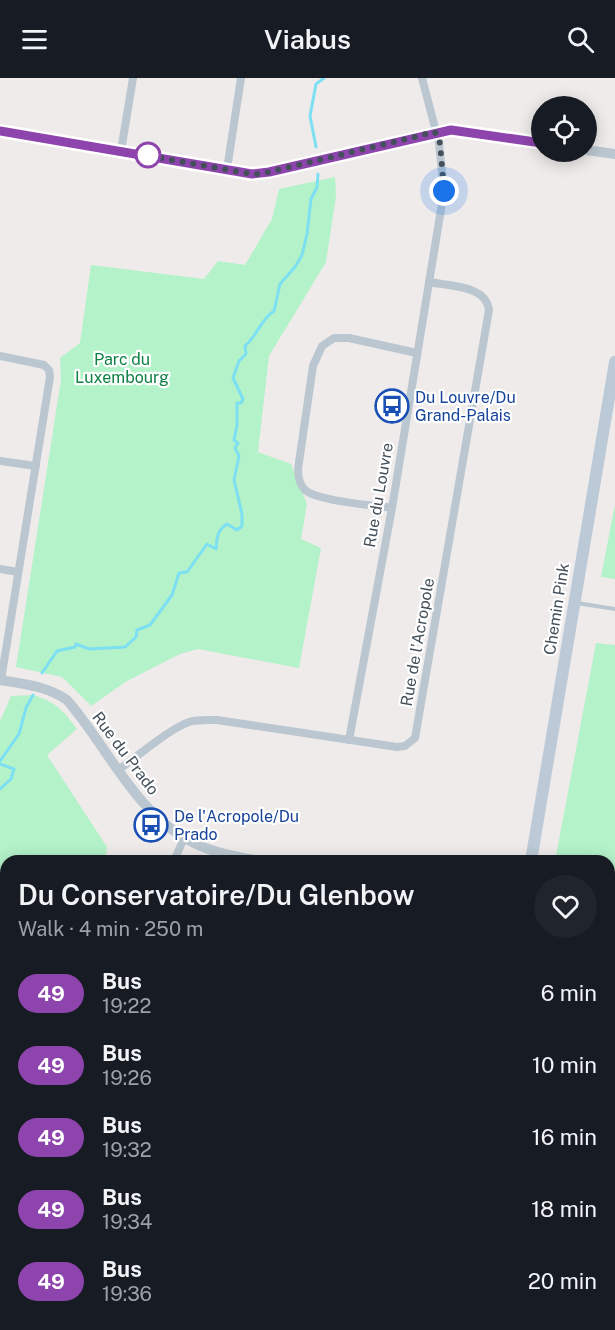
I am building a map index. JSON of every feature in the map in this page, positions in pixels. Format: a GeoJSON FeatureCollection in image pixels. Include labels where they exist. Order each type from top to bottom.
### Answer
{"type":"FeatureCollection","features":[{"type":"Feature","properties":{"kind":"main road","name":"Chemin Pink"},"geometry":{"type":"LineString","coordinates":[[532,855],[615,362]]}},
{"type":"Feature","properties":{"kind":"street"},"geometry":{"type":"LineString","coordinates":[[121,151],[133,78]]}},
{"type":"Feature","properties":{"kind":"street"},"geometry":{"type":"LineString","coordinates":[[227,169],[242,78]]}},
{"type":"Feature","properties":{"kind":"street","name":"Rue du Louvre"},"geometry":{"type":"LineString","coordinates":[[350,740],[392,508],[444,191],[440,143],[435,132],[422,78]]}},
{"type":"Feature","properties":{"kind":"street"},"geometry":{"type":"LineString","coordinates":[[0,131],[261,174],[435,132],[461,130],[531,141]]}},
{"type":"Feature","properties":{"kind":"street"},"geometry":{"type":"LineString","coordinates":[[597,152],[615,154]]}},
{"type":"Feature","properties":{"kind":"street","name":"Rue de l'Acropole"},"geometry":{"type":"LineString","coordinates":[[118,770],[177,728],[200,720],[218,720],[397,747],[405,746],[415,738],[489,310],[484,297],[471,290],[429,282]]}},
{"type":"Feature","properties":{"kind":"street"},"geometry":{"type":"LineString","coordinates":[[392,508],[319,497],[305,491],[301,485],[298,469],[313,366],[322,346],[334,338],[417,353]]}},
{"type":"Feature","properties":{"kind":"street"},"geometry":{"type":"LineString","coordinates":[[0,356],[44,365],[49,370],[50,377],[1,680]]}},
{"type":"Feature","properties":{"kind":"street"},"geometry":{"type":"LineString","coordinates":[[0,461],[36,466]]}},
{"type":"Feature","properties":{"kind":"street"},"geometry":{"type":"LineString","coordinates":[[0,569],[18,572]]}},
{"type":"Feature","properties":{"kind":"street","name":"Rue du Prado"},"geometry":{"type":"LineString","coordinates":[[1,680],[42,688],[57,693],[67,700],[118,770],[150,809],[184,838],[226,855]]}},
{"type":"Feature","properties":{"kind":"street"},"geometry":{"type":"LineString","coordinates":[[177,855],[184,838]]}},
{"type":"Feature","properties":{"kind":"lane"},"geometry":{"type":"LineString","coordinates":[[574,602],[615,609]]}},
{"type":"Feature","properties":{"kind":"green space","name":"Parc du Luxembourg"},"geometry":{"type":"Polygon","coordinates":[[[335,177],[336,196],[326,262],[269,356],[258,452],[291,464],[307,504],[301,539],[321,548],[299,668],[198,649],[180,654],[127,681],[91,706],[62,677],[16,667],[61,380],[60,358],[80,343],[91,265],[204,279],[218,261],[245,265],[272,219],[279,189],[335,177]]]}},
{"type":"Feature","properties":{"kind":"green space"},"geometry":{"type":"Polygon","coordinates":[[[615,504],[615,579],[601,577],[615,504]]]}},
{"type":"Feature","properties":{"kind":"green space"},"geometry":{"type":"Polygon","coordinates":[[[596,643],[615,645],[615,855],[556,855],[596,643]]]}},
{"type":"Feature","properties":{"kind":"green space"},"geometry":{"type":"Polygon","coordinates":[[[33,695],[48,701],[58,708],[77,729],[47,755],[107,847],[106,855],[0,855],[0,721],[11,696],[33,695]]]}},
{"type":"Feature","properties":{"kind":"waterway"},"geometry":{"type":"LineString","coordinates":[[316,147],[310,116],[316,84],[324,78]]}},
{"type":"Feature","properties":{"kind":"waterway"},"geometry":{"type":"LineString","coordinates":[[42,673],[57,651],[75,647],[76,644],[89,649],[125,647],[136,637],[137,630],[150,625],[172,595],[179,573],[187,572],[207,544],[216,549],[221,529],[227,524],[237,530],[242,526],[242,514],[234,480],[239,456],[235,448],[238,443],[234,440],[237,403],[241,403],[243,399],[233,378],[239,361],[246,354],[245,346],[274,311],[280,284],[302,255],[311,199],[317,187],[318,174]]}},
{"type":"Feature","properties":{"kind":"waterway"},"geometry":{"type":"LineString","coordinates":[[0,761],[19,734],[26,708],[33,695]]}},
{"type":"Feature","properties":{"kind":"waterway"},"geometry":{"type":"LineString","coordinates":[[0,764],[14,769],[11,779],[0,789]]}},
{"type":"Feature","properties":{"kind":"bus line","name":"49"},"geometry":{"type":"LineString","coordinates":[[0,131],[252,174],[261,174],[451,130],[531,141]]}},
{"type":"Feature","properties":{"kind":"place","name":"Du Louvre/Du Grand-Palais"},"geometry":{"type":"Point","coordinates":[392,406]}},
{"type":"Feature","properties":{"kind":"place","name":"De l'Acropole/Du Prado"},"geometry":{"type":"Point","coordinates":[151,825]}},
{"type":"Feature","properties":{"kind":"route"},"geometry":{"type":"LineString","coordinates":[[148,155],[144,155],[261,174],[435,132],[440,143],[444,191]]}}]}
